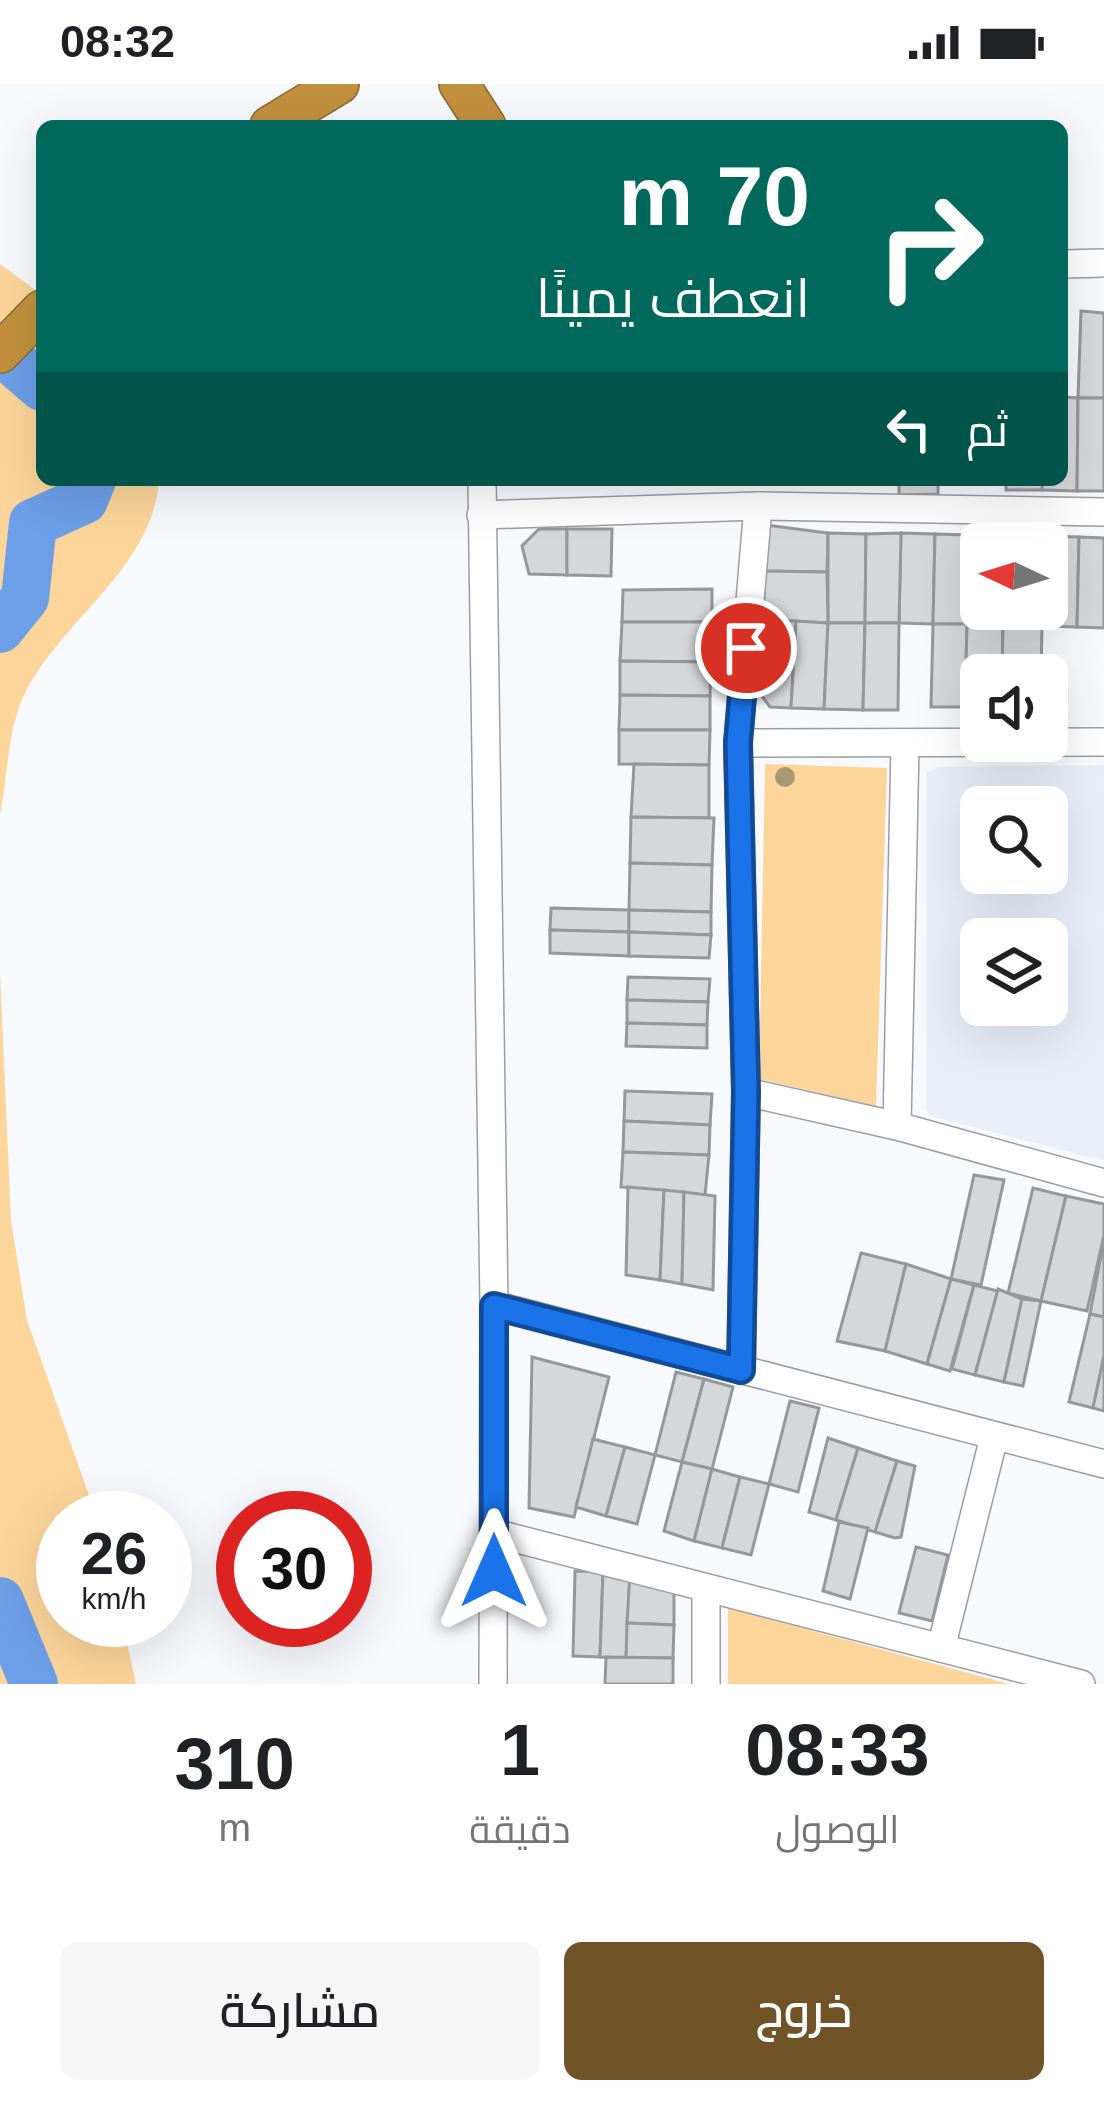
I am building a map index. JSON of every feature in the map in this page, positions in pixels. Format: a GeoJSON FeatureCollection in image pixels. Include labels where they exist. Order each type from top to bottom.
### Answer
{"type":"FeatureCollection","features":[{"type":"Feature","properties":{"kind":"highway"},"geometry":{"type":"LineString","coordinates":[[280,120],[339,84]]}},
{"type":"Feature","properties":{"kind":"highway"},"geometry":{"type":"LineString","coordinates":[[459,84],[483,120]]}},
{"type":"Feature","properties":{"kind":"highway"},"geometry":{"type":"LineString","coordinates":[[488,120],[492,84]]}},
{"type":"Feature","properties":{"kind":"highway"},"geometry":{"type":"LineString","coordinates":[[0,353],[36,316]]}},
{"type":"Feature","properties":{"kind":"street"},"geometry":{"type":"LineString","coordinates":[[1068,264],[1104,263]]}},
{"type":"Feature","properties":{"kind":"street"},"geometry":{"type":"LineString","coordinates":[[482,486],[494,1306],[493,1684]]}},
{"type":"Feature","properties":{"kind":"street"},"geometry":{"type":"LineString","coordinates":[[481,515],[758,506],[1104,512]]}},
{"type":"Feature","properties":{"kind":"street"},"geometry":{"type":"LineString","coordinates":[[741,1370],[746,1092],[738,743],[758,506]]}},
{"type":"Feature","properties":{"kind":"street"},"geometry":{"type":"LineString","coordinates":[[738,743],[1104,742]]}},
{"type":"Feature","properties":{"kind":"street"},"geometry":{"type":"LineString","coordinates":[[898,1126],[905,745]]}},
{"type":"Feature","properties":{"kind":"street"},"geometry":{"type":"LineString","coordinates":[[746,1092],[898,1126],[1104,1183]]}},
{"type":"Feature","properties":{"kind":"street"},"geometry":{"type":"LineString","coordinates":[[494,1306],[1104,1464]]}},
{"type":"Feature","properties":{"kind":"street"},"geometry":{"type":"LineString","coordinates":[[941,1648],[994,1437]]}},
{"type":"Feature","properties":{"kind":"street"},"geometry":{"type":"LineString","coordinates":[[494,1533],[1081,1684]]}},
{"type":"Feature","properties":{"kind":"street"},"geometry":{"type":"LineString","coordinates":[[706,1588],[706,1684]]}},
{"type":"Feature","properties":{"kind":"shaded area"},"geometry":{"type":"Polygon","coordinates":[[[0,264],[36,291],[36,486],[158,486],[153,512],[123,568],[59,644],[23,697],[11,739],[0,815],[0,264]]]}},
{"type":"Feature","properties":{"kind":"shaded area"},"geometry":{"type":"Polygon","coordinates":[[[765,764],[887,768],[876,1106],[759,1079],[765,764]]]}},
{"type":"Feature","properties":{"kind":"shaded area"},"geometry":{"type":"Polygon","coordinates":[[[1104,765],[1104,1161],[930,1116],[926,1108],[926,773],[937,767],[1104,765]]]}},
{"type":"Feature","properties":{"kind":"shaded area"},"geometry":{"type":"Polygon","coordinates":[[[0,972],[11,1221],[27,1320],[87,1491],[36,1491],[36,1647],[128,1647],[136,1684],[0,1684],[0,972]]]}},
{"type":"Feature","properties":{"kind":"shaded area"},"geometry":{"type":"Polygon","coordinates":[[[728,1608],[1009,1684],[728,1684],[728,1608]]]}},
{"type":"Feature","properties":{"kind":"building"},"geometry":{"type":"Polygon","coordinates":[[[1081,311],[1104,313],[1104,398],[1078,398],[1081,311]]]}},
{"type":"Feature","properties":{"kind":"building"},"geometry":{"type":"Polygon","coordinates":[[[1068,397],[1078,398],[1077,491],[1042,490],[1042,486],[1068,486],[1068,397]]]}},
{"type":"Feature","properties":{"kind":"building"},"geometry":{"type":"Polygon","coordinates":[[[1078,398],[1104,398],[1104,491],[1077,491],[1078,398]]]}},
{"type":"Feature","properties":{"kind":"building"},"geometry":{"type":"Polygon","coordinates":[[[899,486],[938,486],[938,494],[899,495],[899,486]]]}},
{"type":"Feature","properties":{"kind":"building"},"geometry":{"type":"Polygon","coordinates":[[[1006,486],[1042,486],[1042,490],[1006,490],[1006,486]]]}},
{"type":"Feature","properties":{"kind":"building"},"geometry":{"type":"Polygon","coordinates":[[[766,525],[828,533],[827,572],[765,571],[766,525]]]}},
{"type":"Feature","properties":{"kind":"building"},"geometry":{"type":"Polygon","coordinates":[[[539,529],[567,529],[567,575],[529,574],[522,546],[539,529]]]}},
{"type":"Feature","properties":{"kind":"building"},"geometry":{"type":"Polygon","coordinates":[[[567,529],[612,529],[611,576],[567,575],[567,529]]]}},
{"type":"Feature","properties":{"kind":"building"},"geometry":{"type":"Polygon","coordinates":[[[828,533],[866,534],[865,623],[828,623],[828,533]]]}},
{"type":"Feature","properties":{"kind":"building"},"geometry":{"type":"Polygon","coordinates":[[[901,533],[935,534],[933,624],[899,623],[901,533]]]}},
{"type":"Feature","properties":{"kind":"building"},"geometry":{"type":"Polygon","coordinates":[[[901,533],[899,623],[865,623],[866,534],[901,533]]]}},
{"type":"Feature","properties":{"kind":"building"},"geometry":{"type":"Polygon","coordinates":[[[935,534],[960,535],[960,624],[933,624],[935,534]]]}},
{"type":"Feature","properties":{"kind":"building"},"geometry":{"type":"Polygon","coordinates":[[[1068,537],[1079,537],[1077,627],[1068,627],[1068,537]]]}},
{"type":"Feature","properties":{"kind":"building"},"geometry":{"type":"Polygon","coordinates":[[[1079,537],[1104,538],[1104,628],[1077,627],[1079,537]]]}},
{"type":"Feature","properties":{"kind":"building"},"geometry":{"type":"Polygon","coordinates":[[[765,571],[827,572],[828,623],[763,620],[765,571]]]}},
{"type":"Feature","properties":{"kind":"building"},"geometry":{"type":"Polygon","coordinates":[[[712,589],[712,622],[622,622],[623,590],[712,589]]]}},
{"type":"Feature","properties":{"kind":"building"},"geometry":{"type":"Polygon","coordinates":[[[760,620],[796,621],[791,708],[770,707],[758,691],[760,620]]]}},
{"type":"Feature","properties":{"kind":"building"},"geometry":{"type":"Polygon","coordinates":[[[796,621],[828,623],[824,709],[791,708],[796,621]]]}},
{"type":"Feature","properties":{"kind":"building"},"geometry":{"type":"Polygon","coordinates":[[[622,622],[712,622],[711,662],[620,661],[622,622]]]}},
{"type":"Feature","properties":{"kind":"building"},"geometry":{"type":"Polygon","coordinates":[[[828,623],[865,623],[863,710],[824,709],[828,623]]]}},
{"type":"Feature","properties":{"kind":"building"},"geometry":{"type":"Polygon","coordinates":[[[865,623],[899,623],[898,710],[863,710],[865,623]]]}},
{"type":"Feature","properties":{"kind":"building"},"geometry":{"type":"Polygon","coordinates":[[[933,624],[960,624],[960,630],[967,630],[966,654],[960,654],[960,707],[931,707],[933,624]]]}},
{"type":"Feature","properties":{"kind":"building"},"geometry":{"type":"Polygon","coordinates":[[[967,630],[1003,630],[1002,654],[966,654],[967,630]]]}},
{"type":"Feature","properties":{"kind":"building"},"geometry":{"type":"Polygon","coordinates":[[[1003,630],[1042,630],[1041,654],[1002,654],[1003,630]]]}},
{"type":"Feature","properties":{"kind":"building"},"geometry":{"type":"Polygon","coordinates":[[[620,661],[711,662],[710,696],[620,695],[620,661]]]}},
{"type":"Feature","properties":{"kind":"building"},"geometry":{"type":"Polygon","coordinates":[[[620,695],[710,696],[710,730],[619,730],[620,695]]]}},
{"type":"Feature","properties":{"kind":"building"},"geometry":{"type":"Polygon","coordinates":[[[619,730],[710,730],[709,765],[619,764],[619,730]]]}},
{"type":"Feature","properties":{"kind":"building"},"geometry":{"type":"Polygon","coordinates":[[[634,764],[709,765],[709,818],[631,817],[634,764]]]}},
{"type":"Feature","properties":{"kind":"building"},"geometry":{"type":"Polygon","coordinates":[[[631,817],[714,818],[712,865],[630,863],[631,817]]]}},
{"type":"Feature","properties":{"kind":"building"},"geometry":{"type":"Polygon","coordinates":[[[630,863],[712,865],[711,912],[629,910],[630,863]]]}},
{"type":"Feature","properties":{"kind":"building"},"geometry":{"type":"Polygon","coordinates":[[[551,908],[629,910],[629,932],[550,930],[551,908]]]}},
{"type":"Feature","properties":{"kind":"building"},"geometry":{"type":"Polygon","coordinates":[[[629,910],[711,912],[711,935],[629,932],[629,910]]]}},
{"type":"Feature","properties":{"kind":"building"},"geometry":{"type":"Polygon","coordinates":[[[550,930],[629,932],[629,956],[550,953],[550,930]]]}},
{"type":"Feature","properties":{"kind":"building"},"geometry":{"type":"Polygon","coordinates":[[[629,932],[711,935],[709,958],[629,956],[629,932]]]}},
{"type":"Feature","properties":{"kind":"building"},"geometry":{"type":"Polygon","coordinates":[[[628,977],[710,979],[708,1002],[627,1000],[628,977]]]}},
{"type":"Feature","properties":{"kind":"building"},"geometry":{"type":"Polygon","coordinates":[[[627,1000],[708,1002],[707,1025],[627,1023],[627,1000]]]}},
{"type":"Feature","properties":{"kind":"building"},"geometry":{"type":"Polygon","coordinates":[[[627,1023],[707,1025],[707,1048],[626,1046],[627,1023]]]}},
{"type":"Feature","properties":{"kind":"building"},"geometry":{"type":"Polygon","coordinates":[[[625,1091],[712,1094],[710,1125],[624,1121],[625,1091]]]}},
{"type":"Feature","properties":{"kind":"building"},"geometry":{"type":"Polygon","coordinates":[[[624,1121],[710,1125],[709,1155],[623,1152],[624,1121]]]}},
{"type":"Feature","properties":{"kind":"building"},"geometry":{"type":"Polygon","coordinates":[[[623,1152],[709,1155],[705,1195],[621,1187],[623,1152]]]}},
{"type":"Feature","properties":{"kind":"building"},"geometry":{"type":"Polygon","coordinates":[[[974,1175],[1004,1180],[981,1285],[951,1279],[974,1175]]]}},
{"type":"Feature","properties":{"kind":"building"},"geometry":{"type":"Polygon","coordinates":[[[628,1187],[664,1190],[660,1280],[626,1275],[628,1187]]]}},
{"type":"Feature","properties":{"kind":"building"},"geometry":{"type":"Polygon","coordinates":[[[1033,1188],[1066,1196],[1041,1301],[1008,1293],[1033,1188]]]}},
{"type":"Feature","properties":{"kind":"building"},"geometry":{"type":"Polygon","coordinates":[[[664,1190],[684,1192],[682,1284],[660,1280],[664,1190]]]}},
{"type":"Feature","properties":{"kind":"building"},"geometry":{"type":"Polygon","coordinates":[[[684,1192],[715,1196],[713,1290],[682,1284],[684,1192]]]}},
{"type":"Feature","properties":{"kind":"building"},"geometry":{"type":"Polygon","coordinates":[[[1066,1196],[1104,1204],[1104,1235],[1087,1311],[1041,1301],[1066,1196]]]}},
{"type":"Feature","properties":{"kind":"building"},"geometry":{"type":"Polygon","coordinates":[[[1104,1240],[1104,1317],[1090,1314],[1104,1240]]]}},
{"type":"Feature","properties":{"kind":"building"},"geometry":{"type":"Polygon","coordinates":[[[861,1253],[906,1264],[885,1351],[837,1341],[861,1253]]]}},
{"type":"Feature","properties":{"kind":"building"},"geometry":{"type":"Polygon","coordinates":[[[906,1264],[951,1279],[927,1364],[885,1351],[906,1264]]]}},
{"type":"Feature","properties":{"kind":"building"},"geometry":{"type":"Polygon","coordinates":[[[951,1279],[974,1285],[950,1371],[927,1364],[951,1279]]]}},
{"type":"Feature","properties":{"kind":"building"},"geometry":{"type":"Polygon","coordinates":[[[974,1285],[998,1291],[975,1375],[952,1369],[974,1285]]]}},
{"type":"Feature","properties":{"kind":"building"},"geometry":{"type":"Polygon","coordinates":[[[998,1289],[1022,1299],[1004,1382],[975,1375],[998,1289]]]}},
{"type":"Feature","properties":{"kind":"building"},"geometry":{"type":"Polygon","coordinates":[[[1022,1299],[1041,1301],[1023,1386],[1004,1382],[1022,1299]]]}},
{"type":"Feature","properties":{"kind":"building"},"geometry":{"type":"Polygon","coordinates":[[[1090,1314],[1104,1317],[1104,1356],[1093,1408],[1069,1402],[1090,1314]]]}},
{"type":"Feature","properties":{"kind":"building"},"geometry":{"type":"Polygon","coordinates":[[[1104,1356],[1104,1411],[1093,1408],[1104,1356]]]}},
{"type":"Feature","properties":{"kind":"building"},"geometry":{"type":"Polygon","coordinates":[[[532,1357],[609,1377],[574,1517],[529,1508],[532,1357]]]}},
{"type":"Feature","properties":{"kind":"building"},"geometry":{"type":"Polygon","coordinates":[[[676,1372],[704,1379],[682,1462],[655,1455],[676,1372]]]}},
{"type":"Feature","properties":{"kind":"building"},"geometry":{"type":"Polygon","coordinates":[[[704,1379],[733,1387],[712,1469],[682,1462],[704,1379]]]}},
{"type":"Feature","properties":{"kind":"building"},"geometry":{"type":"Polygon","coordinates":[[[790,1401],[819,1408],[798,1492],[769,1484],[790,1401]]]}},
{"type":"Feature","properties":{"kind":"building"},"geometry":{"type":"Polygon","coordinates":[[[828,1438],[858,1448],[836,1520],[809,1512],[828,1438]]]}},
{"type":"Feature","properties":{"kind":"building"},"geometry":{"type":"Polygon","coordinates":[[[593,1439],[625,1447],[606,1516],[576,1507],[593,1439]]]}},
{"type":"Feature","properties":{"kind":"building"},"geometry":{"type":"Polygon","coordinates":[[[625,1447],[655,1455],[637,1524],[606,1516],[625,1447]]]}},
{"type":"Feature","properties":{"kind":"building"},"geometry":{"type":"Polygon","coordinates":[[[858,1448],[897,1461],[875,1532],[836,1520],[858,1448]]]}},
{"type":"Feature","properties":{"kind":"building"},"geometry":{"type":"Polygon","coordinates":[[[897,1461],[915,1466],[901,1537],[895,1538],[875,1532],[897,1461]]]}},
{"type":"Feature","properties":{"kind":"building"},"geometry":{"type":"Polygon","coordinates":[[[682,1462],[712,1469],[694,1541],[664,1531],[682,1462]]]}},
{"type":"Feature","properties":{"kind":"building"},"geometry":{"type":"Polygon","coordinates":[[[712,1469],[740,1477],[722,1548],[694,1541],[712,1469]]]}},
{"type":"Feature","properties":{"kind":"building"},"geometry":{"type":"Polygon","coordinates":[[[740,1477],[769,1484],[751,1555],[722,1548],[740,1477]]]}},
{"type":"Feature","properties":{"kind":"building"},"geometry":{"type":"Polygon","coordinates":[[[839,1522],[868,1528],[850,1599],[823,1591],[839,1522]]]}},
{"type":"Feature","properties":{"kind":"building"},"geometry":{"type":"Polygon","coordinates":[[[916,1547],[948,1555],[932,1621],[899,1613],[916,1547]]]}},
{"type":"Feature","properties":{"kind":"building"},"geometry":{"type":"Polygon","coordinates":[[[575,1571],[603,1572],[600,1657],[573,1656],[575,1571]]]}},
{"type":"Feature","properties":{"kind":"building"},"geometry":{"type":"Polygon","coordinates":[[[603,1572],[630,1573],[626,1658],[600,1657],[603,1572]]]}},
{"type":"Feature","properties":{"kind":"building"},"geometry":{"type":"Polygon","coordinates":[[[630,1573],[674,1583],[674,1625],[627,1623],[630,1573]]]}},
{"type":"Feature","properties":{"kind":"building"},"geometry":{"type":"Polygon","coordinates":[[[627,1623],[674,1625],[673,1658],[626,1658],[627,1623]]]}},
{"type":"Feature","properties":{"kind":"building"},"geometry":{"type":"Polygon","coordinates":[[[606,1657],[673,1658],[673,1684],[605,1684],[606,1657]]]}},
{"type":"Feature","properties":{"kind":"waterway"},"geometry":{"type":"LineString","coordinates":[[0,351],[36,382]]}},
{"type":"Feature","properties":{"kind":"waterway"},"geometry":{"type":"LineString","coordinates":[[0,629],[25,598],[33,523],[84,500],[90,486]]}},
{"type":"Feature","properties":{"kind":"waterway"},"geometry":{"type":"LineString","coordinates":[[0,1601],[34,1684]]}},
{"type":"Feature","properties":{"kind":"route"},"geometry":{"type":"LineString","coordinates":[[494,1571],[494,1306],[741,1370],[746,1092],[738,743],[746,648]]}}]}
